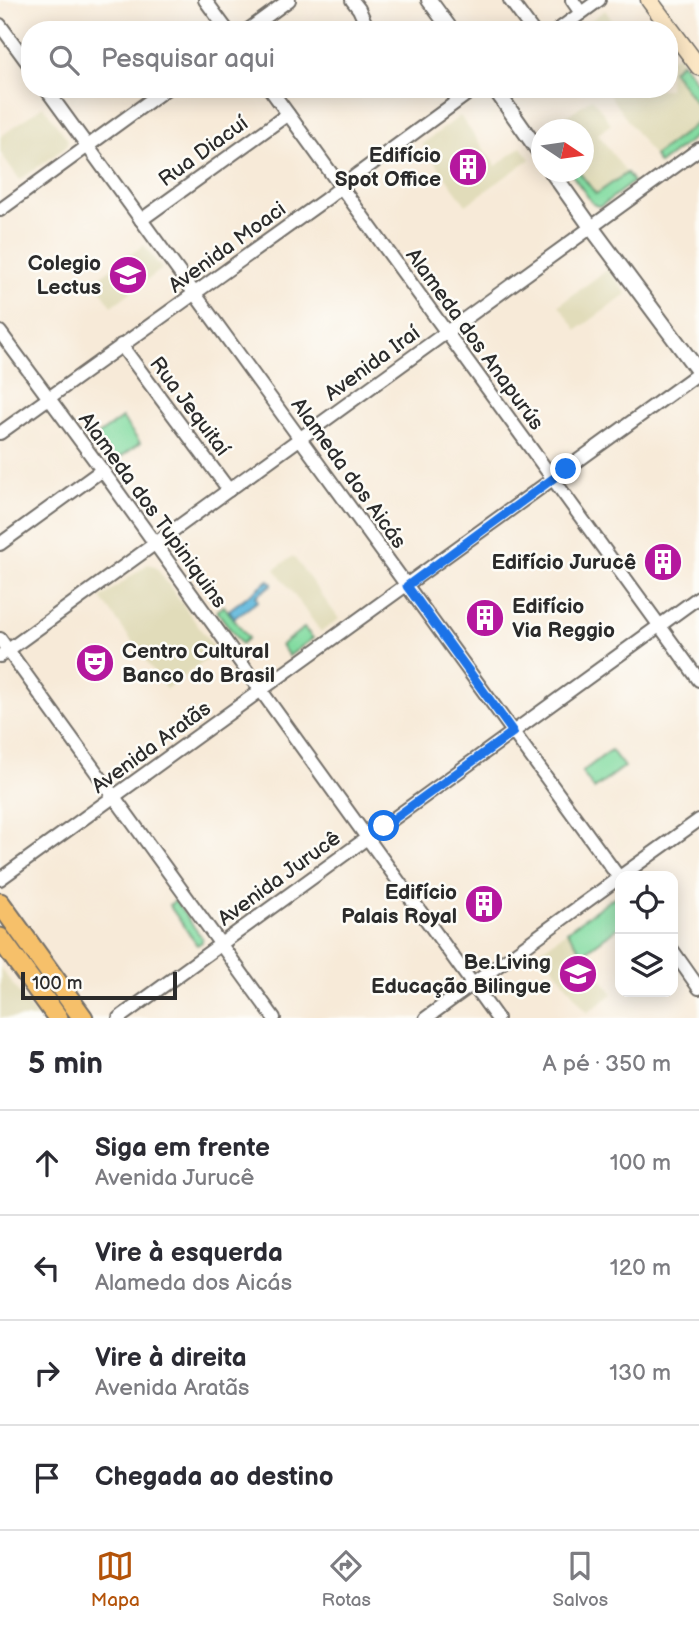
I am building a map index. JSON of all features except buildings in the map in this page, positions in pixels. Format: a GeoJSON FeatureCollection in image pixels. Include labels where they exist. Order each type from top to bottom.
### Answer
{"type":"FeatureCollection","features":[{"type":"Feature","properties":{"kind":"highway"},"geometry":{"type":"LineString","coordinates":[[0,903],[83,1018]]}},
{"type":"Feature","properties":{"kind":"highway"},"geometry":{"type":"LineString","coordinates":[[0,938],[58,1018]]}},
{"type":"Feature","properties":{"kind":"main road"},"geometry":{"type":"LineString","coordinates":[[649,0],[665,21]]}},
{"type":"Feature","properties":{"kind":"main road"},"geometry":{"type":"LineString","coordinates":[[678,39],[699,67]]}},
{"type":"Feature","properties":{"kind":"street"},"geometry":{"type":"LineString","coordinates":[[205,0],[220,21]]}},
{"type":"Feature","properties":{"kind":"street"},"geometry":{"type":"LineString","coordinates":[[260,21],[289,0]]}},
{"type":"Feature","properties":{"kind":"street"},"geometry":{"type":"LineString","coordinates":[[352,0],[364,21]]}},
{"type":"Feature","properties":{"kind":"street"},"geometry":{"type":"LineString","coordinates":[[429,0],[444,21]]}},
{"type":"Feature","properties":{"kind":"street"},"geometry":{"type":"LineString","coordinates":[[510,0],[525,21]]}},
{"type":"Feature","properties":{"kind":"street"},"geometry":{"type":"LineString","coordinates":[[572,0],[581,13]]}},
{"type":"Feature","properties":{"kind":"street"},"geometry":{"type":"LineString","coordinates":[[570,21],[599,0]]}},
{"type":"Feature","properties":{"kind":"street"},"geometry":{"type":"LineString","coordinates":[[0,25],[21,54]]}},
{"type":"Feature","properties":{"kind":"street","name":"Alameda dos Aicás"},"geometry":{"type":"LineString","coordinates":[[53,98],[616,871]]}},
{"type":"Feature","properties":{"kind":"street"},"geometry":{"type":"LineString","coordinates":[[1,207],[154,98]]}},
{"type":"Feature","properties":{"kind":"street","name":"Alameda dos Anapurús"},"geometry":{"type":"LineString","coordinates":[[276,98],[699,680]]}},
{"type":"Feature","properties":{"kind":"street"},"geometry":{"type":"LineString","coordinates":[[345,192],[358,174],[462,98]]}},
{"type":"Feature","properties":{"kind":"street"},"geometry":{"type":"LineString","coordinates":[[501,98],[531,141]]}},
{"type":"Feature","properties":{"kind":"street","name":"Rua Diacuí"},"geometry":{"type":"LineString","coordinates":[[141,220],[288,114]]}},
{"type":"Feature","properties":{"kind":"street"},"geometry":{"type":"LineString","coordinates":[[589,224],[699,139]]}},
{"type":"Feature","properties":{"kind":"street","name":"Avenida Iraí"},"geometry":{"type":"LineString","coordinates":[[4,653],[447,333],[589,224],[699,149]]}},
{"type":"Feature","properties":{"kind":"street"},"geometry":{"type":"LineString","coordinates":[[559,182],[699,372]]}},
{"type":"Feature","properties":{"kind":"street","name":"Avenida Moaci"},"geometry":{"type":"LineString","coordinates":[[0,433],[297,220],[308,220],[336,199],[343,200],[345,192]]}},
{"type":"Feature","properties":{"kind":"street","name":"Alameda dos Tupiniquins"},"geometry":{"type":"LineString","coordinates":[[0,332],[497,1018]]}},
{"type":"Feature","properties":{"kind":"street","name":"Rua Jequitaí"},"geometry":{"type":"LineString","coordinates":[[121,345],[229,490]]}},
{"type":"Feature","properties":{"kind":"street","name":"Avenida Aratãs"},"geometry":{"type":"LineString","coordinates":[[0,879],[699,372]]}},
{"type":"Feature","properties":{"kind":"street"},"geometry":{"type":"LineString","coordinates":[[0,544],[102,470]]}},
{"type":"Feature","properties":{"kind":"street","name":"Avenida Jurucê"},"geometry":{"type":"LineString","coordinates":[[119,1018],[699,597]]}},
{"type":"Feature","properties":{"kind":"street"},"geometry":{"type":"LineString","coordinates":[[0,639],[4,653],[115,797],[274,1018]]}},
{"type":"Feature","properties":{"kind":"street"},"geometry":{"type":"LineString","coordinates":[[628,871],[699,820]]}},
{"type":"Feature","properties":{"kind":"street"},"geometry":{"type":"LineString","coordinates":[[426,1018],[615,881]]}},
{"type":"Feature","properties":{"kind":"street"},"geometry":{"type":"LineString","coordinates":[[678,958],[699,988]]}},
{"type":"Feature","properties":{"kind":"shaded area"},"geometry":{"type":"Polygon","coordinates":[[[605,10],[613,21],[590,21],[605,10]]]}},
{"type":"Feature","properties":{"kind":"shaded area"},"geometry":{"type":"Polygon","coordinates":[[[678,56],[699,85],[699,134],[659,164],[611,98],[678,98],[678,56]]]}},
{"type":"Feature","properties":{"kind":"shaded area"},"geometry":{"type":"Polygon","coordinates":[[[592,98],[611,124],[598,134],[633,182],[601,206],[593,204],[577,182],[594,182],[594,119],[562,119],[592,98]]]}},
{"type":"Feature","properties":{"kind":"shaded area"},"geometry":{"type":"Polygon","coordinates":[[[43,106],[68,140],[66,147],[20,180],[0,152],[0,137],[43,106]]]}},
{"type":"Feature","properties":{"kind":"shaded area"},"geometry":{"type":"Polygon","coordinates":[[[460,116],[496,166],[521,147],[530,159],[466,205],[422,144],[460,116]]]}},
{"type":"Feature","properties":{"kind":"shaded area","name":"Colegio Lectus"},"geometry":{"type":"Polygon","coordinates":[[[144,245],[162,269],[112,306],[94,281],[144,245]]]}},
{"type":"Feature","properties":{"kind":"shaded area"},"geometry":{"type":"Polygon","coordinates":[[[608,269],[627,294],[577,330],[559,305],[608,269]]]}},
{"type":"Feature","properties":{"kind":"shaded area"},"geometry":{"type":"Polygon","coordinates":[[[293,556],[339,619],[321,632],[275,569],[293,556]]]}},
{"type":"Feature","properties":{"kind":"shaded area"},"geometry":{"type":"Polygon","coordinates":[[[148,564],[155,566],[217,652],[166,689],[101,598],[148,564]]]}},
{"type":"Feature","properties":{"kind":"shaded area","name":"Be.Living Educação Bilingue"},"geometry":{"type":"Polygon","coordinates":[[[567,931],[613,994],[587,1013],[541,950],[567,931]]]}},
{"type":"Feature","properties":{"kind":"shaded area"},"geometry":{"type":"Polygon","coordinates":[[[0,967],[37,1018],[0,1018],[0,967]]]}},
{"type":"Feature","properties":{"kind":"green space"},"geometry":{"type":"Polygon","coordinates":[[[682,62],[699,85],[699,107],[678,78],[678,65],[682,62]]]}},
{"type":"Feature","properties":{"kind":"green space"},"geometry":{"type":"Polygon","coordinates":[[[699,122],[699,134],[659,164],[654,156],[699,122]]]}},
{"type":"Feature","properties":{"kind":"green space"},"geometry":{"type":"Polygon","coordinates":[[[627,173],[633,182],[601,206],[593,204],[577,182],[587,182],[596,194],[627,173]]]}},
{"type":"Feature","properties":{"kind":"green space"},"geometry":{"type":"Polygon","coordinates":[[[122,418],[140,443],[111,464],[93,439],[122,418]]]}},
{"type":"Feature","properties":{"kind":"green space"},"geometry":{"type":"Polygon","coordinates":[[[224,606],[248,638],[241,644],[217,611],[224,606]]]}},
{"type":"Feature","properties":{"kind":"green space"},"geometry":{"type":"Polygon","coordinates":[[[304,628],[313,638],[289,656],[281,645],[304,628]]]}},
{"type":"Feature","properties":{"kind":"green space"},"geometry":{"type":"Polygon","coordinates":[[[611,750],[624,767],[594,789],[582,772],[611,750]]]}},
{"type":"Feature","properties":{"kind":"green space"},"geometry":{"type":"Polygon","coordinates":[[[615,897],[615,930],[583,953],[567,931],[615,897]]]}},
{"type":"Feature","properties":{"kind":"green space"},"geometry":{"type":"Polygon","coordinates":[[[175,901],[202,938],[202,942],[197,945],[169,905],[175,901]]]}},
{"type":"Feature","properties":{"kind":"water"},"geometry":{"type":"Polygon","coordinates":[[[269,580],[272,584],[256,596],[258,601],[234,618],[229,610],[269,580]]]}},
{"type":"Feature","properties":{"kind":"place","name":"Edifício Spot Office"},"geometry":{"type":"Point","coordinates":[468,167]}},
{"type":"Feature","properties":{"kind":"place","name":"Colegio Lectus"},"geometry":{"type":"Point","coordinates":[128,275]}},
{"type":"Feature","properties":{"kind":"place","name":"Edifício Jurucê"},"geometry":{"type":"Point","coordinates":[663,562]}},
{"type":"Feature","properties":{"kind":"place","name":"Edifício Via Reggio"},"geometry":{"type":"Point","coordinates":[485,618]}},
{"type":"Feature","properties":{"kind":"place","name":"Centro Cultural Banco do Brasil"},"geometry":{"type":"Point","coordinates":[95,663]}},
{"type":"Feature","properties":{"kind":"place","name":"Edifício Palais Royal"},"geometry":{"type":"Point","coordinates":[484,904]}},
{"type":"Feature","properties":{"kind":"place","name":"Be.Living Educação Bilingue"},"geometry":{"type":"Point","coordinates":[578,974]}},
{"type":"Feature","properties":{"kind":"route"},"geometry":{"type":"LineString","coordinates":[[384,826],[513,732],[407,586],[566,469]]}}]}
